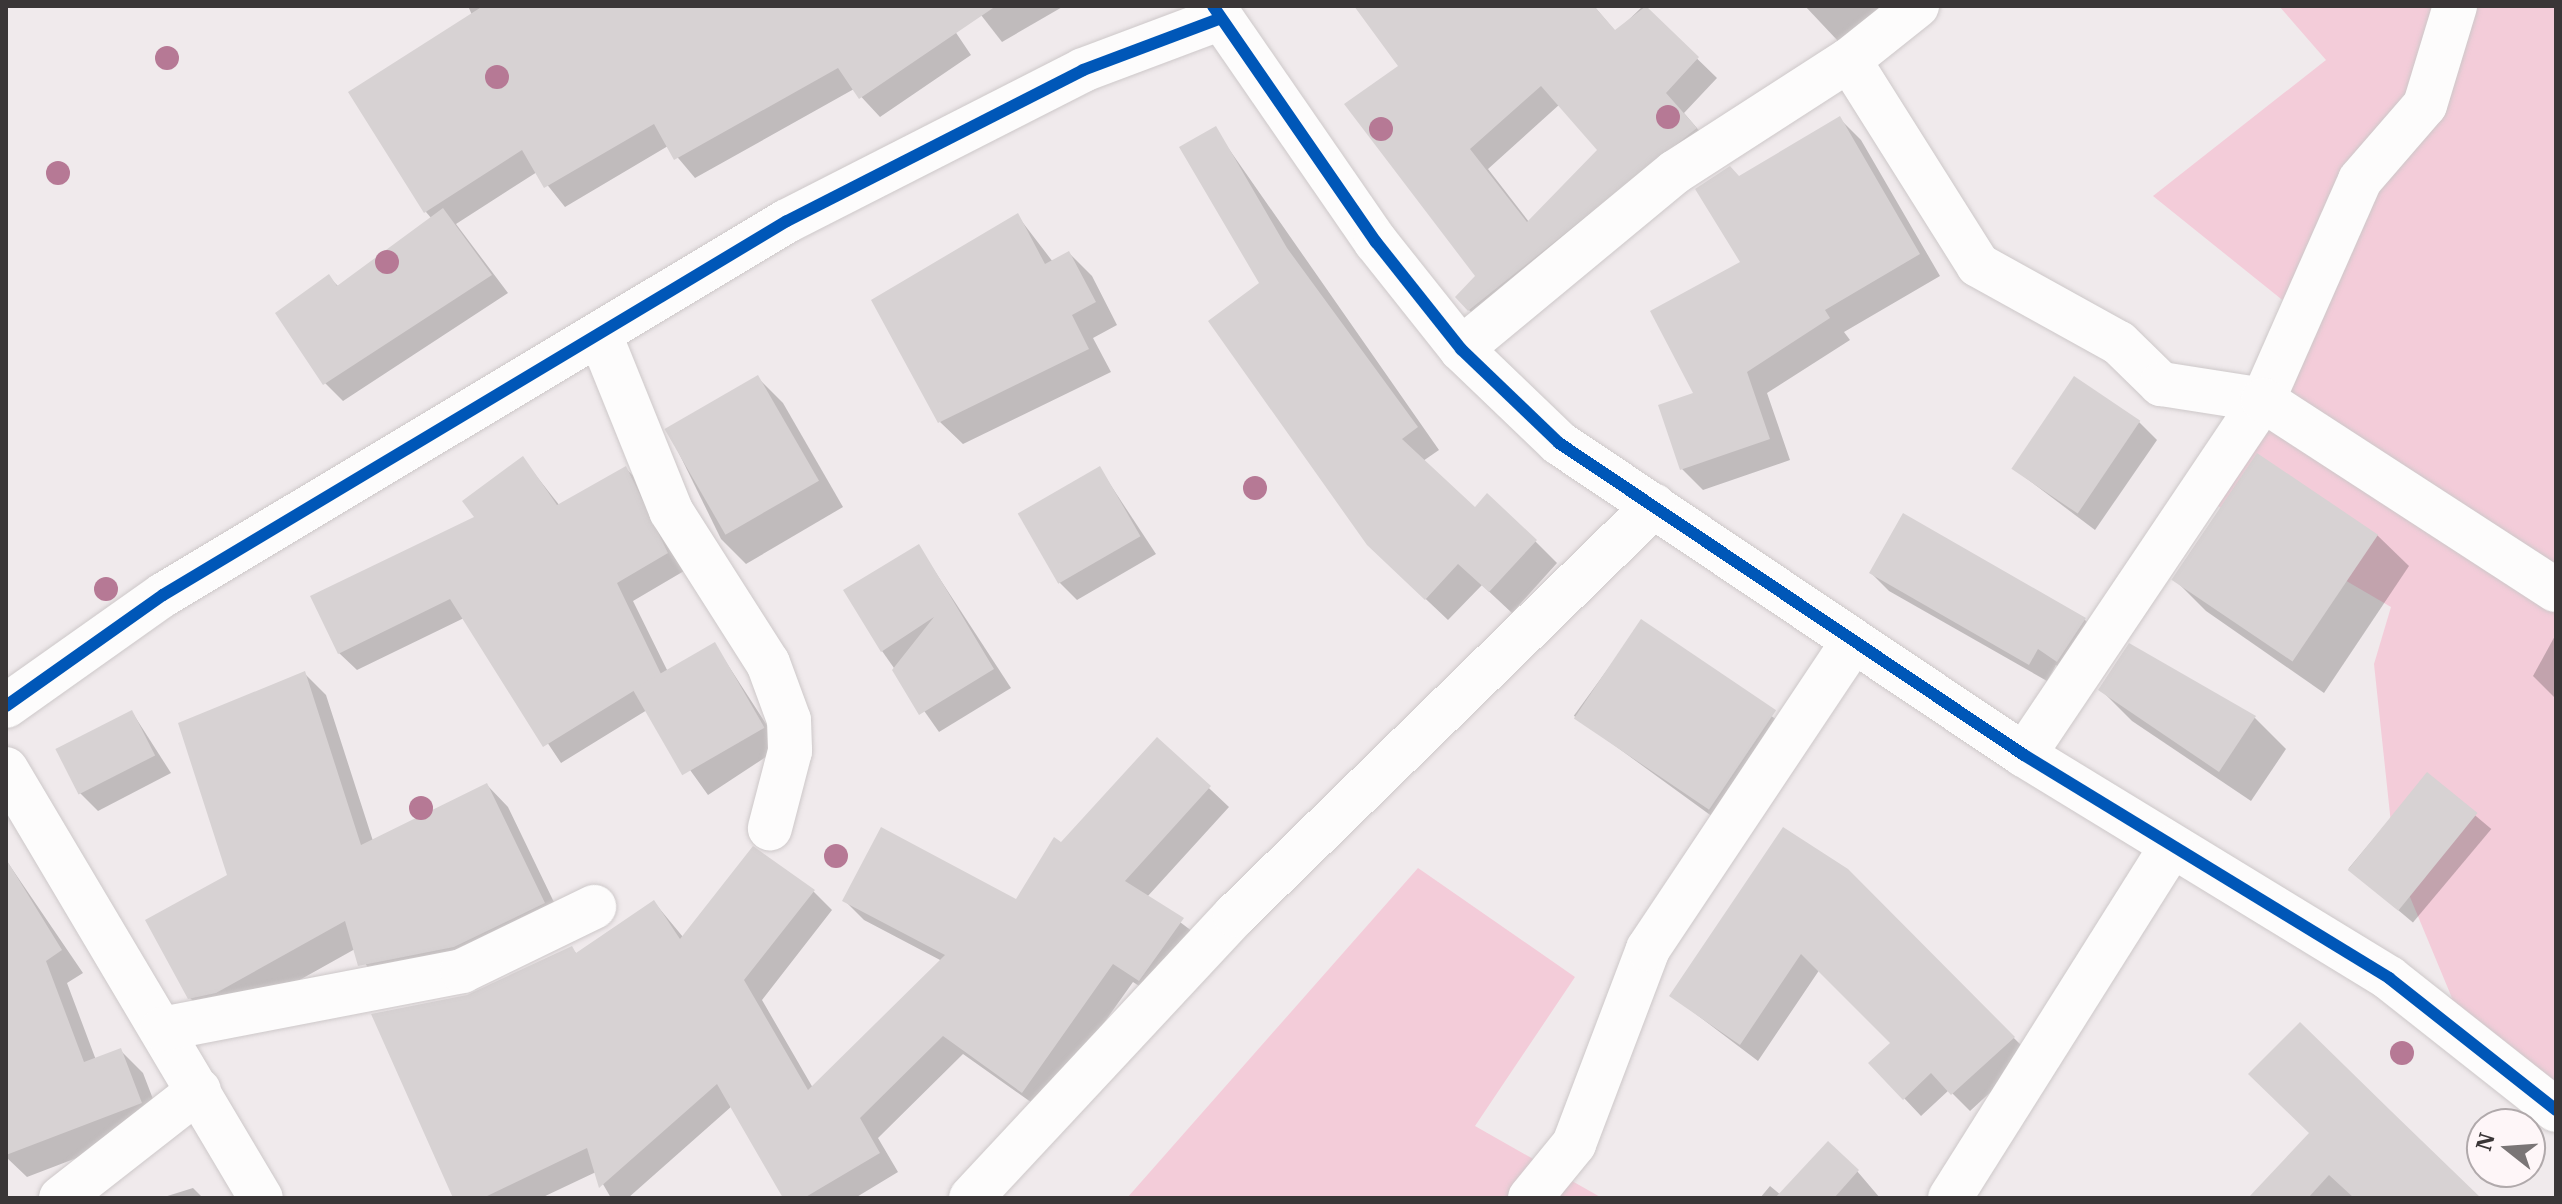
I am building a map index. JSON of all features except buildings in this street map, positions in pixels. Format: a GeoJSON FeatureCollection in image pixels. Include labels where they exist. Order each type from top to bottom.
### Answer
{"type":"FeatureCollection","features":[{"type":"Feature","properties":{"kind":"street"},"geometry":{"type":"LineString","coordinates":[[1461,349],[1675,172],[1849,60],[1917,6]]}},
{"type":"Feature","properties":{"kind":"street"},"geometry":{"type":"LineString","coordinates":[[2024,755],[2263,400],[2360,180],[2425,105],[2455,6]]}},
{"type":"Feature","properties":{"kind":"street"},"geometry":{"type":"LineString","coordinates":[[6,706],[163,595],[787,221],[1083,70],[1216,12],[1461,349],[1559,443],[1852,643],[2024,755],[2389,978],[2556,1110]]}},
{"type":"Feature","properties":{"kind":"street"},"geometry":{"type":"LineString","coordinates":[[1849,60],[1978,265],[2119,343],[2161,384],[2263,400],[2556,590]]}},
{"type":"Feature","properties":{"kind":"street"},"geometry":{"type":"LineString","coordinates":[[600,335],[671,511],[768,663],[789,720],[790,751],[770,828]]}},
{"type":"Feature","properties":{"kind":"street"},"geometry":{"type":"LineString","coordinates":[[971,1198],[1235,915],[1654,506]]}},
{"type":"Feature","properties":{"kind":"street"},"geometry":{"type":"LineString","coordinates":[[1530,1198],[1574,1144],[1648,949],[1852,643]]}},
{"type":"Feature","properties":{"kind":"street"},"geometry":{"type":"LineString","coordinates":[[6,769],[261,1198]]}},
{"type":"Feature","properties":{"kind":"street"},"geometry":{"type":"LineString","coordinates":[[1950,1198],[2171,847]]}},
{"type":"Feature","properties":{"kind":"street"},"geometry":{"type":"LineString","coordinates":[[162,1029],[462,971],[594,907]]}},
{"type":"Feature","properties":{"kind":"street"},"geometry":{"type":"LineString","coordinates":[[61,1198],[199,1090]]}},
{"type":"Feature","properties":{"kind":"shaded area"},"geometry":{"type":"Polygon","coordinates":[[[2279,6],[2556,6],[2556,1110],[2389,978],[2452,998],[2395,861],[2374,664],[2391,607],[2211,502],[2291,307],[2153,196],[2326,60],[2279,6]]]}},
{"type":"Feature","properties":{"kind":"shaded area"},"geometry":{"type":"Polygon","coordinates":[[[1418,868],[1575,977],[1475,1126],[1602,1198],[1127,1198],[1418,868]]]}},
{"type":"Feature","properties":{"kind":"cycle path"},"geometry":{"type":"LineString","coordinates":[[1213,6],[1376,242],[1461,349],[1559,443],[2024,755],[2389,978],[2556,1110]]}},
{"type":"Feature","properties":{"kind":"cycle path"},"geometry":{"type":"LineString","coordinates":[[6,706],[163,595],[787,221],[1083,70],[1219,19]]}}]}
